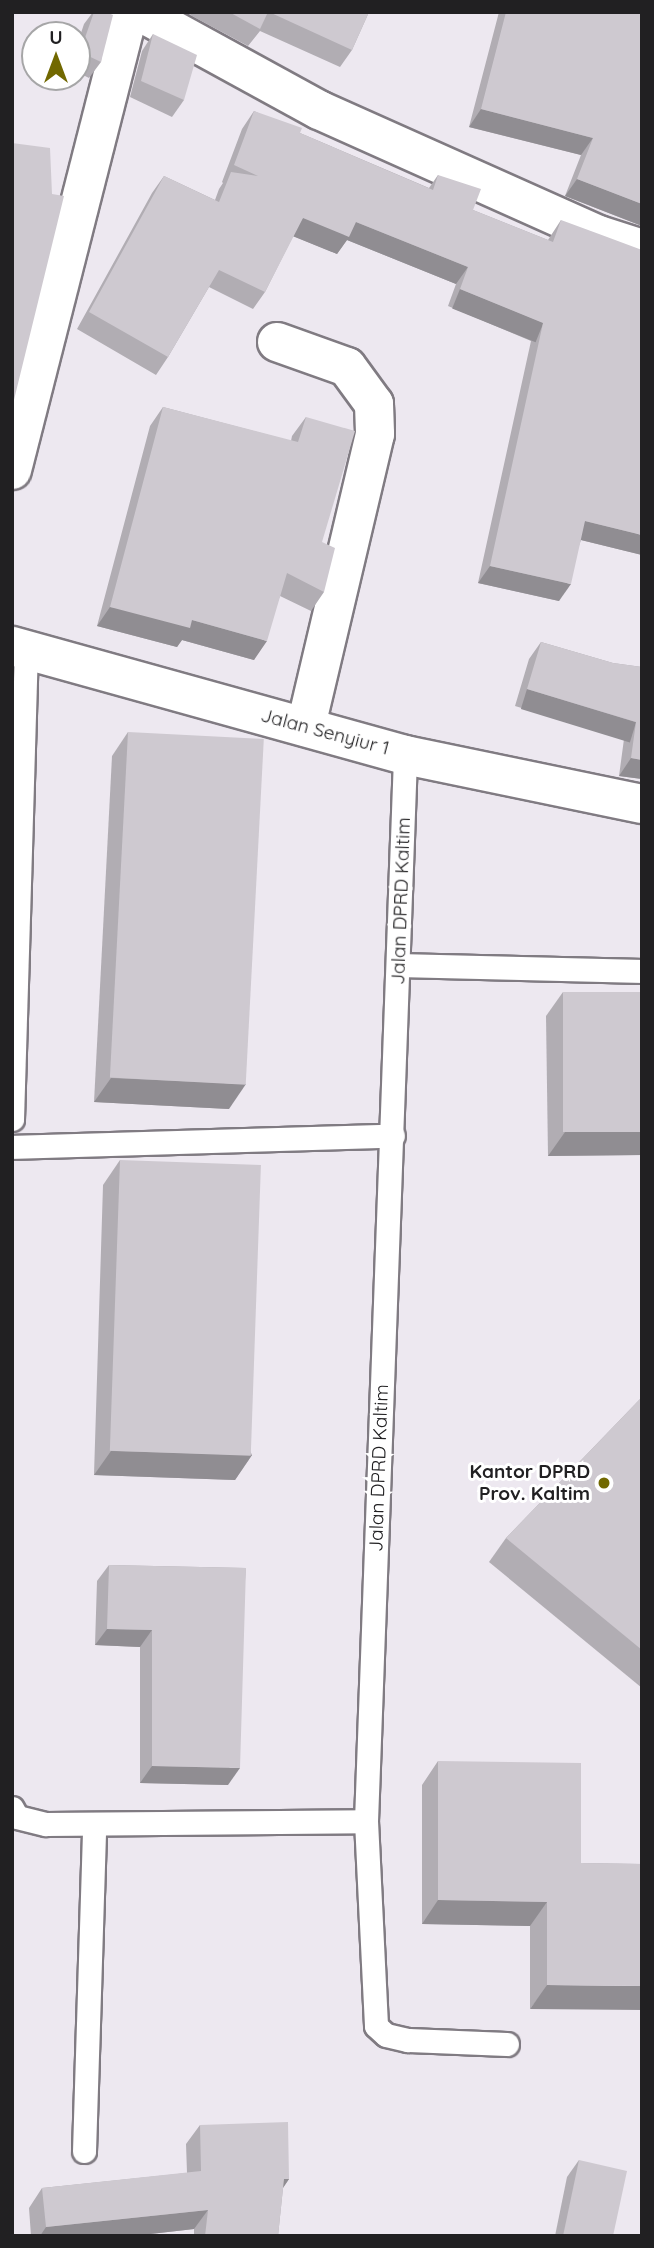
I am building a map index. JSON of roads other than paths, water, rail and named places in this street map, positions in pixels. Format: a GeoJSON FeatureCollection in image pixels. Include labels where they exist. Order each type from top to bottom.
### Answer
{"type":"FeatureCollection","features":[{"type":"Feature","properties":{"kind":"street"},"geometry":{"type":"LineString","coordinates":[[12,470],[129,12]]}},
{"type":"Feature","properties":{"kind":"street"},"geometry":{"type":"LineString","coordinates":[[140,12],[319,110],[599,235],[642,249]]}},
{"type":"Feature","properties":{"kind":"street"},"geometry":{"type":"LineString","coordinates":[[278,341],[347,367],[373,404],[375,435],[306,727]]}},
{"type":"Feature","properties":{"kind":"street","name":"Jalan Senyiur 1"},"geometry":{"type":"LineString","coordinates":[[19,648],[405,755],[642,804]]}},
{"type":"Feature","properties":{"kind":"lane"},"geometry":{"type":"LineString","coordinates":[[12,1119],[19,648]]}},
{"type":"Feature","properties":{"kind":"lane","name":"Jalan DPRD Kaltim"},"geometry":{"type":"LineString","coordinates":[[405,755],[366,1821],[376,2026],[393,2038],[507,2045]]}},
{"type":"Feature","properties":{"kind":"lane"},"geometry":{"type":"LineString","coordinates":[[399,965],[642,971]]}},
{"type":"Feature","properties":{"kind":"lane"},"geometry":{"type":"LineString","coordinates":[[12,1147],[393,1136]]}},
{"type":"Feature","properties":{"kind":"lane"},"geometry":{"type":"LineString","coordinates":[[14,1814],[46,1824],[366,1821]]}},
{"type":"Feature","properties":{"kind":"lane"},"geometry":{"type":"LineString","coordinates":[[84,2151],[94,1824]]}},
{"type":"Feature","properties":{"kind":"place","name":"Kantor DPRD Prov. Kaltim"},"geometry":{"type":"Point","coordinates":[604,1483]}}]}
